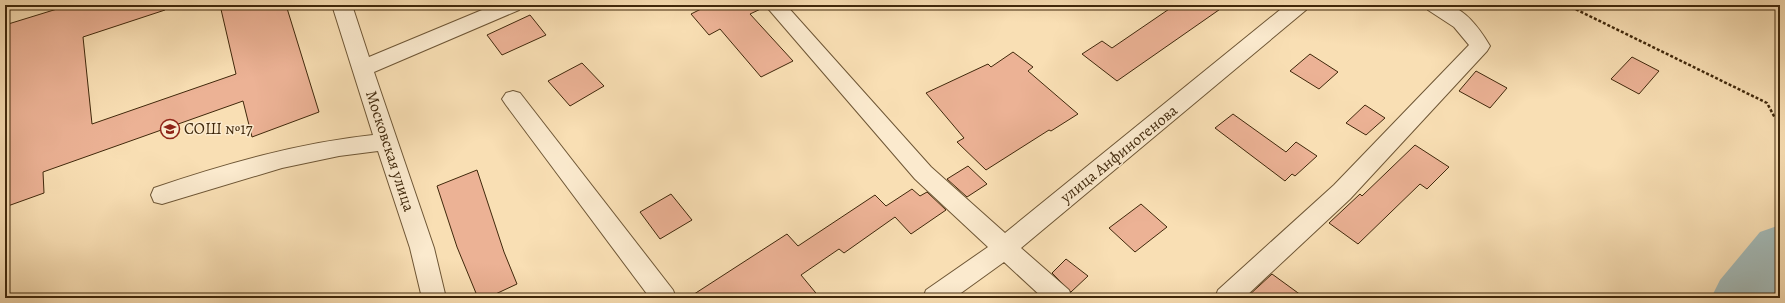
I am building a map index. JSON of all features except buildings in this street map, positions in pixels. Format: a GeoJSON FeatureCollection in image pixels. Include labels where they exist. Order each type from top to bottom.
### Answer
{"type":"FeatureCollection","features":[{"type":"Feature","properties":{"kind":"street","name":"Московская улица"},"geometry":{"type":"LineString","coordinates":[[342,5],[422,248],[434,298]]}},
{"type":"Feature","properties":{"kind":"street"},"geometry":{"type":"LineString","coordinates":[[363,68],[512,5]]}},
{"type":"Feature","properties":{"kind":"street"},"geometry":{"type":"LineString","coordinates":[[775,5],[923,173],[1060,298]]}},
{"type":"Feature","properties":{"kind":"street","name":"улица Анфиногенова"},"geometry":{"type":"LineString","coordinates":[[935,298],[1004,248],[1299,5]]}},
{"type":"Feature","properties":{"kind":"street"},"geometry":{"type":"LineString","coordinates":[[1227,298],[1342,192],[1480,46],[1473,33],[1458,19],[1434,5]]}},
{"type":"Feature","properties":{"kind":"street"},"geometry":{"type":"LineString","coordinates":[[513,99],[664,298]]}},
{"type":"Feature","properties":{"kind":"street"},"geometry":{"type":"LineString","coordinates":[[162,195],[282,159],[339,147],[386,142]]}},
{"type":"Feature","properties":{"kind":"path"},"geometry":{"type":"LineString","coordinates":[[1567,5],[1766,103],[1775,118],[1780,121]]}},
{"type":"Feature","properties":{"kind":"waterway"},"geometry":{"type":"LineString","coordinates":[[1741,298],[1780,249]]}},
{"type":"Feature","properties":{"kind":"place","name":"СОШ №17"},"geometry":{"type":"Point","coordinates":[170,129]}}]}
